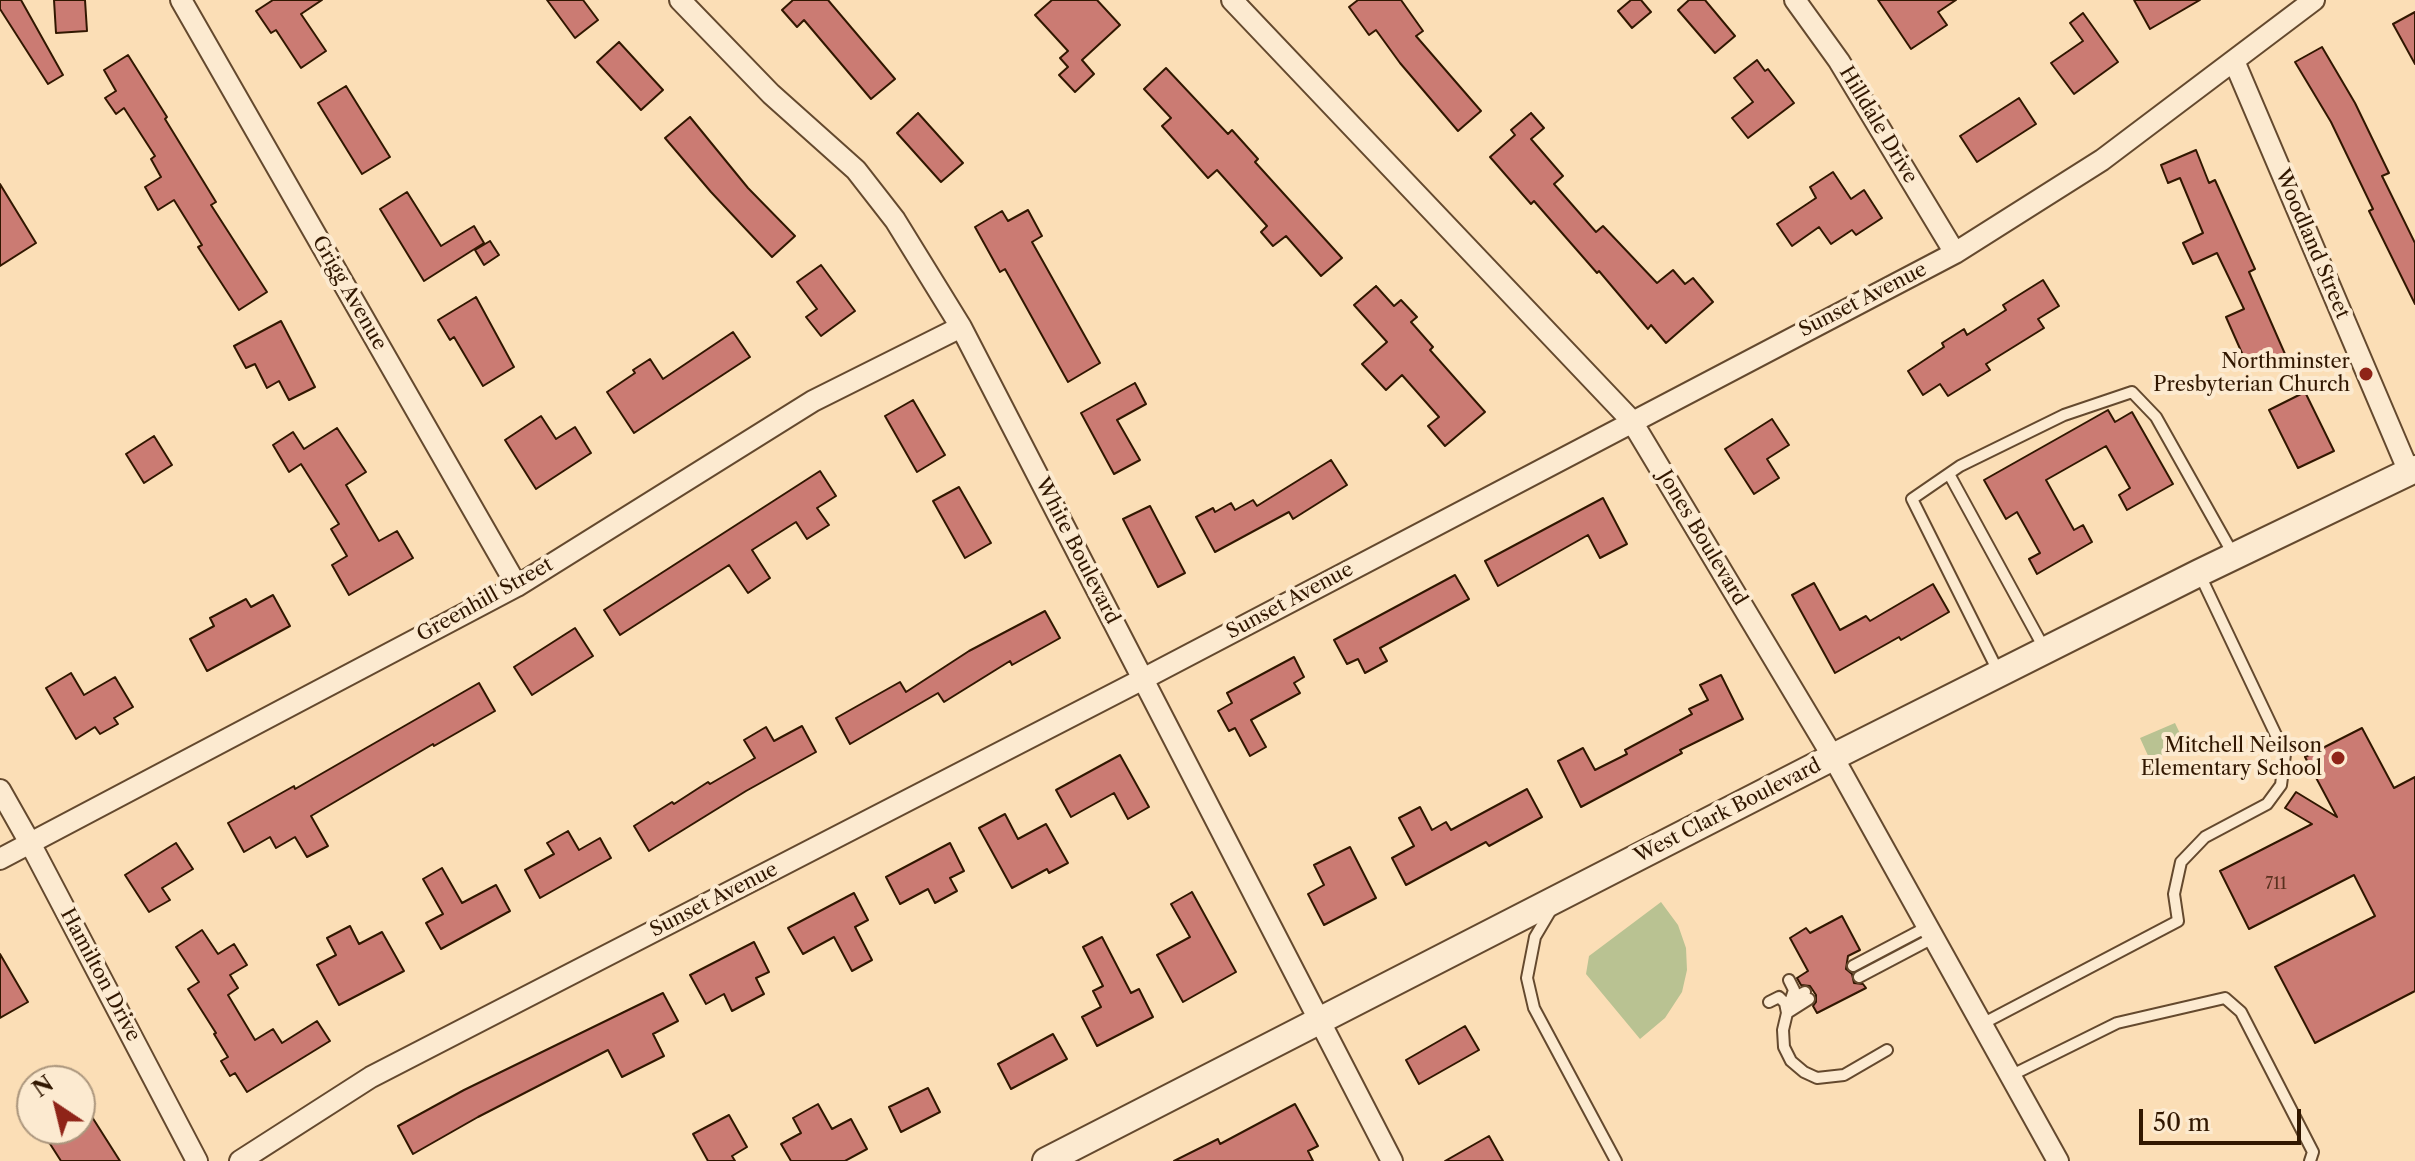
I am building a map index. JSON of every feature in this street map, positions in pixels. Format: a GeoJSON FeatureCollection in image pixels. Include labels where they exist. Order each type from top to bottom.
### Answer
{"type":"FeatureCollection","features":[{"type":"Feature","properties":{"kind":"street","name":"Grigg Avenue"},"geometry":{"type":"LineString","coordinates":[[181,0],[517,586]]}},
{"type":"Feature","properties":{"kind":"street","name":"White Boulevard"},"geometry":{"type":"LineString","coordinates":[[680,0],[771,94],[856,170],[895,220],[961,327],[1392,1161]]}},
{"type":"Feature","properties":{"kind":"street","name":"Jones Boulevard"},"geometry":{"type":"LineString","coordinates":[[1232,0],[1631,420],[1833,757],[2058,1161]]}},
{"type":"Feature","properties":{"kind":"street","name":"Hilldale Drive"},"geometry":{"type":"LineString","coordinates":[[1795,0],[1839,61],[1955,253]]}},
{"type":"Feature","properties":{"kind":"street","name":"Sunset Avenue"},"geometry":{"type":"LineString","coordinates":[[240,1161],[371,1077],[1143,679],[1631,420],[1955,253],[2102,160],[2314,0]]}},
{"type":"Feature","properties":{"kind":"street","name":"Woodland Street"},"geometry":{"type":"LineString","coordinates":[[2234,61],[2413,475]]}},
{"type":"Feature","properties":{"kind":"street","name":"Greenhill Street"},"geometry":{"type":"LineString","coordinates":[[0,859],[517,586],[813,401],[961,327]]}},
{"type":"Feature","properties":{"kind":"street","name":"West Clark Boulevard"},"geometry":{"type":"LineString","coordinates":[[1046,1161],[2045,650],[2234,556],[2413,475]]}},
{"type":"Feature","properties":{"kind":"street","name":"Hamilton Drive"},"geometry":{"type":"LineString","coordinates":[[0,791],[197,1161]]}},
{"type":"Feature","properties":{"kind":"lane"},"geometry":{"type":"LineString","coordinates":[[2000,673],[1912,499],[1960,466],[2064,415],[2132,392],[2156,417],[2234,556]]}},
{"type":"Feature","properties":{"kind":"lane"},"geometry":{"type":"LineString","coordinates":[[1949,474],[2045,650]]}},
{"type":"Feature","properties":{"kind":"lane"},"geometry":{"type":"LineString","coordinates":[[1982,1024],[2178,921],[2174,894],[2181,862],[2205,837],[2267,804],[2281,785],[2285,754],[2199,573]]}},
{"type":"Feature","properties":{"kind":"lane"},"geometry":{"type":"LineString","coordinates":[[1557,899],[1535,937],[1527,978],[1534,1008],[1616,1161]]}},
{"type":"Feature","properties":{"kind":"lane"},"geometry":{"type":"LineString","coordinates":[[1853,966],[1930,932]]}},
{"type":"Feature","properties":{"kind":"lane"},"geometry":{"type":"LineString","coordinates":[[1859,977],[1930,932]]}},
{"type":"Feature","properties":{"kind":"lane"},"geometry":{"type":"LineString","coordinates":[[1789,980],[1794,990],[1783,1030],[1784,1047],[1791,1061],[1804,1072],[1817,1078],[1844,1075],[1887,1050]]}},
{"type":"Feature","properties":{"kind":"lane"},"geometry":{"type":"LineString","coordinates":[[1787,1013],[1807,996],[1791,999]]}},
{"type":"Feature","properties":{"kind":"lane"},"geometry":{"type":"LineString","coordinates":[[1769,1002],[1779,997],[1785,1003],[1787,1013]]}},
{"type":"Feature","properties":{"kind":"lane"},"geometry":{"type":"LineString","coordinates":[[2010,1076],[2117,1023],[2225,998],[2241,1012],[2313,1152],[2310,1161]]}},
{"type":"Feature","properties":{"kind":"green space"},"geometry":{"type":"Polygon","coordinates":[[[2175,723],[2185,744],[2150,760],[2140,738],[2175,723]]]}},
{"type":"Feature","properties":{"kind":"green space"},"geometry":{"type":"Polygon","coordinates":[[[1661,902],[1678,925],[1686,948],[1687,970],[1682,992],[1665,1018],[1640,1039],[1586,974],[1589,956],[1661,902]]]}},
{"type":"Feature","properties":{"kind":"building"},"geometry":{"type":"Polygon","coordinates":[[[0,0],[21,0],[63,75],[48,84],[0,9],[0,0]]]}},
{"type":"Feature","properties":{"kind":"building"},"geometry":{"type":"Polygon","coordinates":[[[54,0],[85,0],[87,31],[56,33],[54,0]]]}},
{"type":"Feature","properties":{"kind":"building"},"geometry":{"type":"Polygon","coordinates":[[[273,0],[322,0],[301,14],[326,51],[301,68],[276,30],[271,33],[256,11],[273,0]]]}},
{"type":"Feature","properties":{"kind":"building"},"geometry":{"type":"Polygon","coordinates":[[[547,0],[583,0],[598,20],[575,38],[547,0]]]}},
{"type":"Feature","properties":{"kind":"building"},"geometry":{"type":"Polygon","coordinates":[[[793,0],[828,0],[895,79],[871,99],[804,20],[797,27],[782,10],[793,0]]]}},
{"type":"Feature","properties":{"kind":"building"},"geometry":{"type":"Polygon","coordinates":[[[1052,0],[1097,0],[1120,25],[1082,60],[1094,74],[1075,92],[1059,75],[1068,67],[1060,58],[1068,51],[1035,15],[1052,0]]]}},
{"type":"Feature","properties":{"kind":"building"},"geometry":{"type":"Polygon","coordinates":[[[1358,0],[1401,0],[1423,31],[1416,36],[1481,111],[1458,131],[1376,30],[1369,35],[1349,7],[1358,0]]]}},
{"type":"Feature","properties":{"kind":"building"},"geometry":{"type":"Polygon","coordinates":[[[1631,0],[1641,0],[1651,12],[1632,28],[1618,11],[1631,0]]]}},
{"type":"Feature","properties":{"kind":"building"},"geometry":{"type":"Polygon","coordinates":[[[1689,0],[1705,0],[1735,36],[1715,53],[1678,10],[1689,0]]]}},
{"type":"Feature","properties":{"kind":"building"},"geometry":{"type":"Polygon","coordinates":[[[1878,0],[1956,0],[1938,12],[1947,25],[1911,49],[1878,0]]]}},
{"type":"Feature","properties":{"kind":"building"},"geometry":{"type":"Polygon","coordinates":[[[2134,0],[2200,0],[2150,29],[2134,0]]]}},
{"type":"Feature","properties":{"kind":"building"},"geometry":{"type":"Polygon","coordinates":[[[2415,12],[2415,64],[2393,24],[2415,12]]]}},
{"type":"Feature","properties":{"kind":"building"},"geometry":{"type":"Polygon","coordinates":[[[2083,13],[2118,62],[2074,94],[2051,63],[2083,41],[2070,23],[2083,13]]]}},
{"type":"Feature","properties":{"kind":"building"},"geometry":{"type":"Polygon","coordinates":[[[619,42],[663,90],[641,110],[597,62],[619,42]]]}},
{"type":"Feature","properties":{"kind":"building"},"geometry":{"type":"Polygon","coordinates":[[[2322,47],[2355,103],[2389,173],[2382,176],[2415,243],[2415,304],[2369,211],[2373,209],[2331,122],[2295,62],[2322,47]]]}},
{"type":"Feature","properties":{"kind":"building"},"geometry":{"type":"Polygon","coordinates":[[[128,55],[216,202],[211,205],[267,292],[239,310],[198,247],[202,245],[174,200],[158,210],[145,187],[161,177],[151,159],[155,156],[124,108],[116,114],[105,98],[116,91],[104,70],[128,55]]]}},
{"type":"Feature","properties":{"kind":"building"},"geometry":{"type":"Polygon","coordinates":[[[1757,60],[1765,71],[1768,69],[1794,103],[1748,138],[1732,118],[1753,102],[1734,78],[1757,60]]]}},
{"type":"Feature","properties":{"kind":"building"},"geometry":{"type":"Polygon","coordinates":[[[1166,68],[1228,134],[1232,130],[1258,159],[1255,162],[1342,258],[1321,276],[1286,236],[1273,246],[1261,232],[1267,226],[1217,170],[1208,178],[1162,126],[1171,118],[1144,89],[1166,68]]]}},
{"type":"Feature","properties":{"kind":"building"},"geometry":{"type":"Polygon","coordinates":[[[346,86],[390,157],[362,174],[318,103],[346,86]]]}},
{"type":"Feature","properties":{"kind":"building"},"geometry":{"type":"Polygon","coordinates":[[[2019,98],[2036,124],[1977,162],[1960,136],[2019,98]]]}},
{"type":"Feature","properties":{"kind":"building"},"geometry":{"type":"Polygon","coordinates":[[[918,113],[963,163],[941,182],[897,133],[918,113]]]}},
{"type":"Feature","properties":{"kind":"building"},"geometry":{"type":"Polygon","coordinates":[[[1531,113],[1544,128],[1531,139],[1563,176],[1554,184],[1596,232],[1603,226],[1657,283],[1673,270],[1685,284],[1693,278],[1713,302],[1666,343],[1651,325],[1648,329],[1599,271],[1597,273],[1534,201],[1531,204],[1490,157],[1515,135],[1511,130],[1531,113]]]}},
{"type":"Feature","properties":{"kind":"building"},"geometry":{"type":"Polygon","coordinates":[[[690,117],[748,188],[795,236],[772,257],[665,138],[690,117]]]}},
{"type":"Feature","properties":{"kind":"building"},"geometry":{"type":"Polygon","coordinates":[[[2196,150],[2209,183],[2215,180],[2255,269],[2249,272],[2285,354],[2249,369],[2226,317],[2244,309],[2217,253],[2193,264],[2183,243],[2203,233],[2180,178],[2168,183],[2161,165],[2196,150]]]}},
{"type":"Feature","properties":{"kind":"building"},"geometry":{"type":"Polygon","coordinates":[[[1833,172],[1851,199],[1864,190],[1882,218],[1856,235],[1852,230],[1831,244],[1819,227],[1792,246],[1777,224],[1816,198],[1810,187],[1833,172]]]}},
{"type":"Feature","properties":{"kind":"building"},"geometry":{"type":"Polygon","coordinates":[[[0,184],[36,243],[0,266],[0,184]]]}},
{"type":"Feature","properties":{"kind":"building"},"geometry":{"type":"Polygon","coordinates":[[[407,192],[441,246],[474,226],[484,243],[424,281],[380,209],[407,192]]]}},
{"type":"Feature","properties":{"kind":"building"},"geometry":{"type":"Polygon","coordinates":[[[1028,210],[1042,236],[1032,242],[1100,363],[1068,382],[1005,269],[1000,272],[975,227],[1002,211],[1008,221],[1028,210]]]}},
{"type":"Feature","properties":{"kind":"building"},"geometry":{"type":"Polygon","coordinates":[[[490,241],[499,255],[484,265],[475,250],[490,241]]]}},
{"type":"Feature","properties":{"kind":"building"},"geometry":{"type":"Polygon","coordinates":[[[821,265],[855,311],[821,336],[806,317],[817,309],[797,282],[821,265]]]}},
{"type":"Feature","properties":{"kind":"building"},"geometry":{"type":"Polygon","coordinates":[[[2043,280],[2059,306],[2038,319],[2044,328],[1986,364],[1990,370],[1948,396],[1940,384],[1923,395],[1908,371],[1944,347],[1942,343],[1964,329],[1967,335],[2006,310],[2003,305],[2043,280]]]}},
{"type":"Feature","properties":{"kind":"building"},"geometry":{"type":"Polygon","coordinates":[[[1376,286],[1394,306],[1401,300],[1417,317],[1411,322],[1433,347],[1430,350],[1485,412],[1445,446],[1428,426],[1439,417],[1402,375],[1386,390],[1362,364],[1387,342],[1354,305],[1376,286]]]}},
{"type":"Feature","properties":{"kind":"building"},"geometry":{"type":"Polygon","coordinates":[[[476,297],[514,367],[483,386],[454,337],[450,340],[438,320],[476,297]]]}},
{"type":"Feature","properties":{"kind":"building"},"geometry":{"type":"Polygon","coordinates":[[[281,321],[315,387],[289,400],[279,381],[267,388],[255,364],[246,368],[234,346],[281,321]]]}},
{"type":"Feature","properties":{"kind":"building"},"geometry":{"type":"Polygon","coordinates":[[[733,332],[750,357],[634,433],[607,392],[650,359],[663,379],[733,332]]]}},
{"type":"Feature","properties":{"kind":"building"},"geometry":{"type":"Polygon","coordinates":[[[1135,383],[1146,404],[1117,420],[1140,460],[1114,474],[1081,413],[1135,383]]]}},
{"type":"Feature","properties":{"kind":"building"},"geometry":{"type":"Polygon","coordinates":[[[2305,392],[2334,451],[2298,468],[2269,410],[2305,392]]]}},
{"type":"Feature","properties":{"kind":"building"},"geometry":{"type":"Polygon","coordinates":[[[913,400],[945,455],[917,472],[885,416],[913,400]]]}},
{"type":"Feature","properties":{"kind":"building"},"geometry":{"type":"Polygon","coordinates":[[[2108,410],[2115,422],[2132,412],[2173,484],[2127,510],[2119,495],[2130,488],[2106,446],[2046,480],[2074,530],[2083,525],[2092,542],[2037,574],[2029,559],[2040,553],[2017,512],[2006,519],[1984,480],[2108,410]]]}},
{"type":"Feature","properties":{"kind":"building"},"geometry":{"type":"Polygon","coordinates":[[[541,416],[556,439],[575,427],[591,453],[536,489],[505,440],[541,416]]]}},
{"type":"Feature","properties":{"kind":"building"},"geometry":{"type":"Polygon","coordinates":[[[1772,419],[1789,445],[1767,459],[1779,478],[1754,494],[1725,449],[1772,419]]]}},
{"type":"Feature","properties":{"kind":"building"},"geometry":{"type":"Polygon","coordinates":[[[337,428],[366,472],[346,485],[379,541],[397,531],[413,558],[349,595],[332,565],[347,556],[331,529],[339,524],[301,464],[289,472],[273,445],[293,432],[304,449],[337,428]]]}},
{"type":"Feature","properties":{"kind":"building"},"geometry":{"type":"Polygon","coordinates":[[[154,436],[172,465],[144,483],[126,454],[154,436]]]}},
{"type":"Feature","properties":{"kind":"building"},"geometry":{"type":"Polygon","coordinates":[[[1331,460],[1347,485],[1293,519],[1289,512],[1215,552],[1196,517],[1213,508],[1215,512],[1231,503],[1235,510],[1253,500],[1257,506],[1331,460]]]}},
{"type":"Feature","properties":{"kind":"building"},"geometry":{"type":"Polygon","coordinates":[[[820,471],[836,496],[817,508],[829,525],[807,539],[796,522],[752,550],[770,578],[748,593],[729,565],[620,635],[604,610],[820,471]]]}},
{"type":"Feature","properties":{"kind":"building"},"geometry":{"type":"Polygon","coordinates":[[[959,487],[991,543],[965,558],[933,501],[959,487]]]}},
{"type":"Feature","properties":{"kind":"building"},"geometry":{"type":"Polygon","coordinates":[[[1603,498],[1627,544],[1600,558],[1588,535],[1498,586],[1485,561],[1603,498]]]}},
{"type":"Feature","properties":{"kind":"building"},"geometry":{"type":"Polygon","coordinates":[[[1150,506],[1185,573],[1158,587],[1123,519],[1150,506]]]}},
{"type":"Feature","properties":{"kind":"building"},"geometry":{"type":"Polygon","coordinates":[[[1455,575],[1469,599],[1380,648],[1387,661],[1365,673],[1358,659],[1347,664],[1334,640],[1455,575]]]}},
{"type":"Feature","properties":{"kind":"building"},"geometry":{"type":"Polygon","coordinates":[[[1814,583],[1840,630],[1866,616],[1870,621],[1933,584],[1949,612],[1835,673],[1792,595],[1814,583]]]}},
{"type":"Feature","properties":{"kind":"building"},"geometry":{"type":"Polygon","coordinates":[[[273,595],[290,626],[207,671],[190,639],[214,626],[210,618],[246,599],[251,607],[273,595]]]}},
{"type":"Feature","properties":{"kind":"building"},"geometry":{"type":"Polygon","coordinates":[[[1045,611],[1060,638],[1012,665],[1010,661],[944,702],[938,693],[850,744],[836,718],[900,682],[906,692],[969,651],[1045,611]]]}},
{"type":"Feature","properties":{"kind":"building"},"geometry":{"type":"Polygon","coordinates":[[[575,628],[593,656],[532,695],[514,667],[575,628]]]}},
{"type":"Feature","properties":{"kind":"building"},"geometry":{"type":"Polygon","coordinates":[[[1294,657],[1304,677],[1294,683],[1300,693],[1251,720],[1266,747],[1250,756],[1235,728],[1229,731],[1218,711],[1232,703],[1227,693],[1294,657]]]}},
{"type":"Feature","properties":{"kind":"building"},"geometry":{"type":"Polygon","coordinates":[[[71,673],[84,695],[115,677],[133,707],[114,718],[118,724],[100,734],[95,727],[76,739],[46,688],[71,673]]]}},
{"type":"Feature","properties":{"kind":"building"},"geometry":{"type":"Polygon","coordinates":[[[1721,675],[1743,719],[1680,750],[1682,753],[1581,807],[1558,761],[1583,748],[1595,770],[1627,754],[1625,750],[1692,714],[1689,709],[1708,700],[1700,685],[1721,675]]]}},
{"type":"Feature","properties":{"kind":"building"},"geometry":{"type":"Polygon","coordinates":[[[479,683],[495,711],[311,816],[328,846],[307,857],[295,837],[276,848],[270,837],[244,852],[228,823],[294,786],[295,789],[479,683]]]}},
{"type":"Feature","properties":{"kind":"building"},"geometry":{"type":"Polygon","coordinates":[[[802,726],[816,752],[649,851],[634,826],[755,758],[744,740],[766,727],[774,741],[802,726]]]}},
{"type":"Feature","properties":{"kind":"building","name":"Mitchell Neilson Elementary School"},"geometry":{"type":"Polygon","coordinates":[[[2362,728],[2394,788],[2415,777],[2415,991],[2315,1043],[2275,967],[2375,916],[2354,875],[2249,929],[2220,871],[2312,824],[2285,808],[2296,792],[2337,817],[2305,757],[2362,728]]]}},
{"type":"Feature","properties":{"kind":"building"},"geometry":{"type":"Polygon","coordinates":[[[1120,755],[1149,807],[1128,819],[1114,793],[1071,817],[1056,790],[1120,755]]]}},
{"type":"Feature","properties":{"kind":"building"},"geometry":{"type":"Polygon","coordinates":[[[1527,789],[1542,817],[1489,846],[1486,842],[1406,885],[1392,858],[1414,846],[1399,818],[1420,807],[1432,830],[1446,822],[1451,830],[1527,789]]]}},
{"type":"Feature","properties":{"kind":"building"},"geometry":{"type":"Polygon","coordinates":[[[1005,814],[1018,839],[1046,824],[1068,863],[1049,873],[1047,869],[1012,888],[979,828],[1005,814]]]}},
{"type":"Feature","properties":{"kind":"building"},"geometry":{"type":"Polygon","coordinates":[[[568,831],[579,850],[600,838],[611,858],[540,898],[525,870],[554,854],[547,843],[568,831]]]}},
{"type":"Feature","properties":{"kind":"building"},"geometry":{"type":"Polygon","coordinates":[[[176,843],[193,869],[162,888],[170,900],[149,912],[125,875],[176,843]]]}},
{"type":"Feature","properties":{"kind":"building"},"geometry":{"type":"Polygon","coordinates":[[[950,843],[964,871],[950,878],[957,891],[935,903],[928,889],[900,904],[886,877],[950,843]]]}},
{"type":"Feature","properties":{"kind":"building"},"geometry":{"type":"Polygon","coordinates":[[[1350,847],[1376,898],[1324,925],[1308,894],[1324,885],[1314,865],[1350,847]]]}},
{"type":"Feature","properties":{"kind":"building"},"geometry":{"type":"Polygon","coordinates":[[[442,868],[462,903],[496,885],[510,911],[441,949],[426,923],[443,914],[423,879],[442,868]]]}},
{"type":"Feature","properties":{"kind":"building"},"geometry":{"type":"Polygon","coordinates":[[[1192,892],[1236,972],[1183,1002],[1157,955],[1190,937],[1171,904],[1192,892]]]}},
{"type":"Feature","properties":{"kind":"building"},"geometry":{"type":"Polygon","coordinates":[[[854,893],[868,920],[855,927],[872,960],[852,971],[834,937],[803,954],[788,928],[854,893]]]}},
{"type":"Feature","properties":{"kind":"building"},"geometry":{"type":"Polygon","coordinates":[[[1842,916],[1860,950],[1848,956],[1846,969],[1852,974],[1854,983],[1863,984],[1866,988],[1817,1013],[1813,1006],[1816,995],[1810,986],[1801,985],[1797,978],[1808,971],[1790,938],[1806,928],[1810,933],[1842,916]]]}},
{"type":"Feature","properties":{"kind":"building"},"geometry":{"type":"Polygon","coordinates":[[[350,926],[359,944],[382,932],[404,971],[339,1005],[317,965],[336,955],[327,938],[350,926]]]}},
{"type":"Feature","properties":{"kind":"building"},"geometry":{"type":"Polygon","coordinates":[[[202,930],[218,954],[234,944],[247,965],[230,975],[238,988],[228,995],[255,1040],[273,1029],[282,1043],[317,1021],[330,1041],[247,1092],[235,1073],[230,1076],[221,1061],[228,1057],[188,989],[199,982],[176,947],[202,930]]]}},
{"type":"Feature","properties":{"kind":"building"},"geometry":{"type":"Polygon","coordinates":[[[1102,937],[1131,993],[1139,989],[1153,1017],[1097,1046],[1082,1017],[1101,1007],[1093,991],[1103,986],[1083,947],[1102,937]]]}},
{"type":"Feature","properties":{"kind":"building"},"geometry":{"type":"Polygon","coordinates":[[[754,942],[769,972],[756,978],[764,994],[732,1011],[724,994],[706,1004],[690,975],[754,942]]]}},
{"type":"Feature","properties":{"kind":"building"},"geometry":{"type":"Polygon","coordinates":[[[0,954],[28,1002],[0,1018],[0,954]]]}},
{"type":"Feature","properties":{"kind":"building"},"geometry":{"type":"Polygon","coordinates":[[[663,993],[678,1021],[653,1034],[664,1056],[622,1077],[608,1050],[413,1154],[398,1126],[464,1090],[663,993]]]}},
{"type":"Feature","properties":{"kind":"building"},"geometry":{"type":"Polygon","coordinates":[[[1465,1026],[1479,1050],[1419,1084],[1406,1060],[1465,1026]]]}},
{"type":"Feature","properties":{"kind":"building"},"geometry":{"type":"Polygon","coordinates":[[[1053,1034],[1067,1059],[1011,1089],[998,1064],[1053,1034]]]}},
{"type":"Feature","properties":{"kind":"building"},"geometry":{"type":"Polygon","coordinates":[[[928,1088],[940,1112],[901,1132],[889,1107],[928,1088]]]}},
{"type":"Feature","properties":{"kind":"building"},"geometry":{"type":"Polygon","coordinates":[[[818,1104],[832,1129],[851,1119],[867,1149],[845,1161],[791,1161],[781,1144],[801,1133],[793,1118],[818,1104]]]}},
{"type":"Feature","properties":{"kind":"building"},"geometry":{"type":"Polygon","coordinates":[[[1295,1104],[1318,1146],[1308,1151],[1313,1161],[1174,1161],[1218,1139],[1220,1144],[1295,1104]]]}},
{"type":"Feature","properties":{"kind":"building"},"geometry":{"type":"Polygon","coordinates":[[[729,1115],[747,1147],[732,1156],[735,1161],[708,1161],[693,1134],[729,1115]]]}},
{"type":"Feature","properties":{"kind":"building"},"geometry":{"type":"Polygon","coordinates":[[[96,1123],[120,1161],[61,1161],[51,1145],[96,1145],[96,1123]]]}},
{"type":"Feature","properties":{"kind":"building"},"geometry":{"type":"Polygon","coordinates":[[[1489,1136],[1503,1161],[1445,1161],[1489,1136]]]}},
{"type":"Feature","properties":{"kind":"place","name":"Northminster Presbyterian Church"},"geometry":{"type":"Point","coordinates":[2366,374]}},
{"type":"Feature","properties":{"kind":"place","name":"Mitchell Neilson Elementary School"},"geometry":{"type":"Point","coordinates":[2338,758]}}]}
